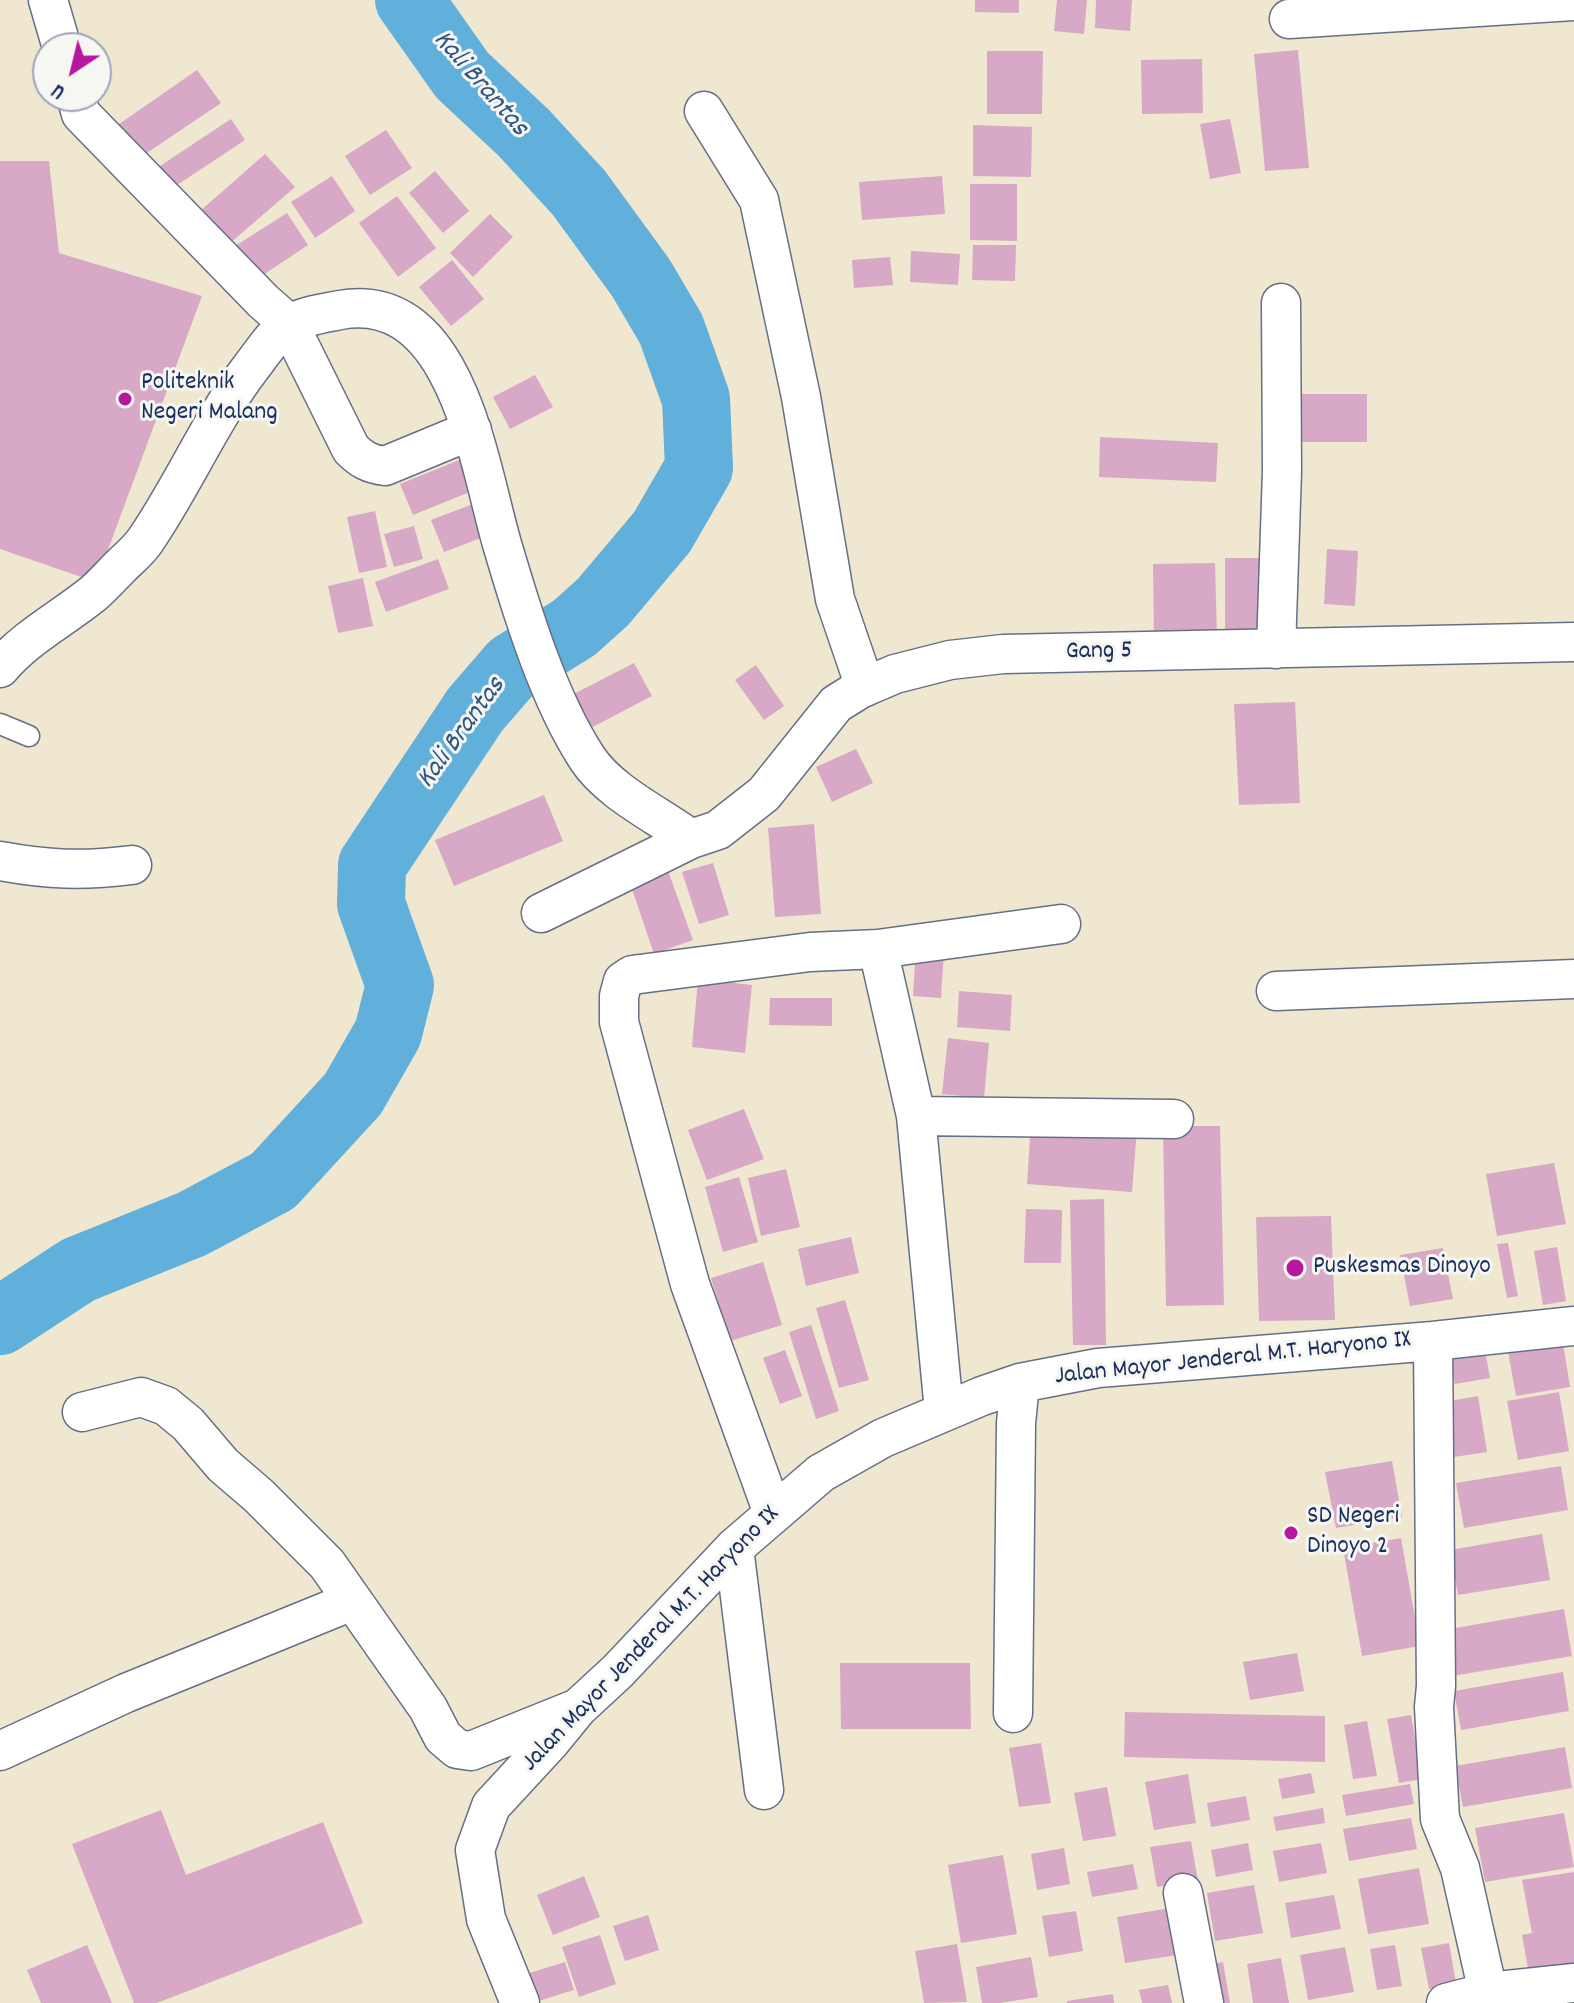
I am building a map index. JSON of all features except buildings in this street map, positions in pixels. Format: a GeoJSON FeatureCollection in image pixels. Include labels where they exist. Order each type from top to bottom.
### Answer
{"type":"FeatureCollection","features":[{"type":"Feature","properties":{"kind":"street"},"geometry":{"type":"LineString","coordinates":[[48,0],[57,32]]}},
{"type":"Feature","properties":{"kind":"street"},"geometry":{"type":"LineString","coordinates":[[1289,19],[1574,1]]}},
{"type":"Feature","properties":{"kind":"street"},"geometry":{"type":"LineString","coordinates":[[704,111],[759,200],[801,397],[835,599],[865,687]]}},
{"type":"Feature","properties":{"kind":"street"},"geometry":{"type":"LineString","coordinates":[[80,112],[263,301],[289,324],[351,449],[360,459],[385,466],[472,430]]}},
{"type":"Feature","properties":{"kind":"street"},"geometry":{"type":"LineString","coordinates":[[1276,649],[1282,471],[1281,303]]}},
{"type":"Feature","properties":{"kind":"street"},"geometry":{"type":"LineString","coordinates":[[0,668],[16,649],[94,592],[143,544],[227,398],[272,340],[289,324],[327,312],[361,306],[404,323],[429,345],[450,373],[472,430],[502,544],[541,663],[588,759],[607,781],[691,839]]}},
{"type":"Feature","properties":{"kind":"street","name":"Gang 5"},"geometry":{"type":"LineString","coordinates":[[541,913],[691,839],[718,830],[764,794],[836,704],[895,674],[950,660],[1003,654],[1574,642]]}},
{"type":"Feature","properties":{"kind":"street"},"geometry":{"type":"LineString","coordinates":[[0,861],[43,869],[88,871],[132,865]]}},
{"type":"Feature","properties":{"kind":"street"},"geometry":{"type":"LineString","coordinates":[[773,1513],[690,1284],[619,1022],[619,996],[623,981],[632,975],[810,952],[878,949],[1061,924]]}},
{"type":"Feature","properties":{"kind":"street"},"geometry":{"type":"LineString","coordinates":[[878,949],[916,1116],[944,1411]]}},
{"type":"Feature","properties":{"kind":"street"},"geometry":{"type":"LineString","coordinates":[[1276,991],[1574,979]]}},
{"type":"Feature","properties":{"kind":"street"},"geometry":{"type":"LineString","coordinates":[[916,1116],[1174,1119]]}},
{"type":"Feature","properties":{"kind":"street","name":"Jalan Mayor Jenderal M.T. Haryono IX"},"geometry":{"type":"LineString","coordinates":[[520,2003],[486,1919],[475,1850],[491,1806],[578,1708],[618,1671],[734,1548],[821,1473],[883,1438],[1020,1383],[1098,1368],[1433,1341],[1574,1326]]}},
{"type":"Feature","properties":{"kind":"street"},"geometry":{"type":"LineString","coordinates":[[1433,1341],[1434,1707],[1440,1819],[1460,1868],[1488,1992]]}},
{"type":"Feature","properties":{"kind":"street"},"geometry":{"type":"LineString","coordinates":[[1013,1713],[1016,1423],[1020,1383]]}},
{"type":"Feature","properties":{"kind":"street"},"geometry":{"type":"LineString","coordinates":[[82,1412],[141,1397],[166,1406],[188,1424],[223,1465],[327,1564],[428,1708],[443,1737],[457,1749],[471,1751],[578,1708]]}},
{"type":"Feature","properties":{"kind":"street"},"geometry":{"type":"LineString","coordinates":[[734,1548],[764,1790]]}},
{"type":"Feature","properties":{"kind":"street"},"geometry":{"type":"LineString","coordinates":[[0,1751],[126,1693],[352,1601]]}},
{"type":"Feature","properties":{"kind":"street"},"geometry":{"type":"LineString","coordinates":[[1183,1893],[1204,2003]]}},
{"type":"Feature","properties":{"kind":"street"},"geometry":{"type":"LineString","coordinates":[[1446,2003],[1488,1992],[1574,1983]]}},
{"type":"Feature","properties":{"kind":"lane"},"geometry":{"type":"LineString","coordinates":[[0,724],[29,736]]}},
{"type":"Feature","properties":{"kind":"waterway","name":"Kali Brantas"},"geometry":{"type":"LineString","coordinates":[[0,1321],[78,1270],[192,1224],[273,1181],[353,1094],[388,1033],[400,985],[371,904],[372,865],[475,710],[513,666],[574,628],[603,602],[662,532],[699,468],[696,399],[671,329],[641,278],[579,193],[524,133],[462,75],[409,0]]}},
{"type":"Feature","properties":{"kind":"place","name":"Politeknik Negeri Malang"},"geometry":{"type":"Point","coordinates":[125,399]}},
{"type":"Feature","properties":{"kind":"place","name":"Puskesmas Dinoyo"},"geometry":{"type":"Point","coordinates":[1295,1268]}},
{"type":"Feature","properties":{"kind":"place","name":"SD Negeri Dinoyo 2"},"geometry":{"type":"Point","coordinates":[1291,1533]}}]}
